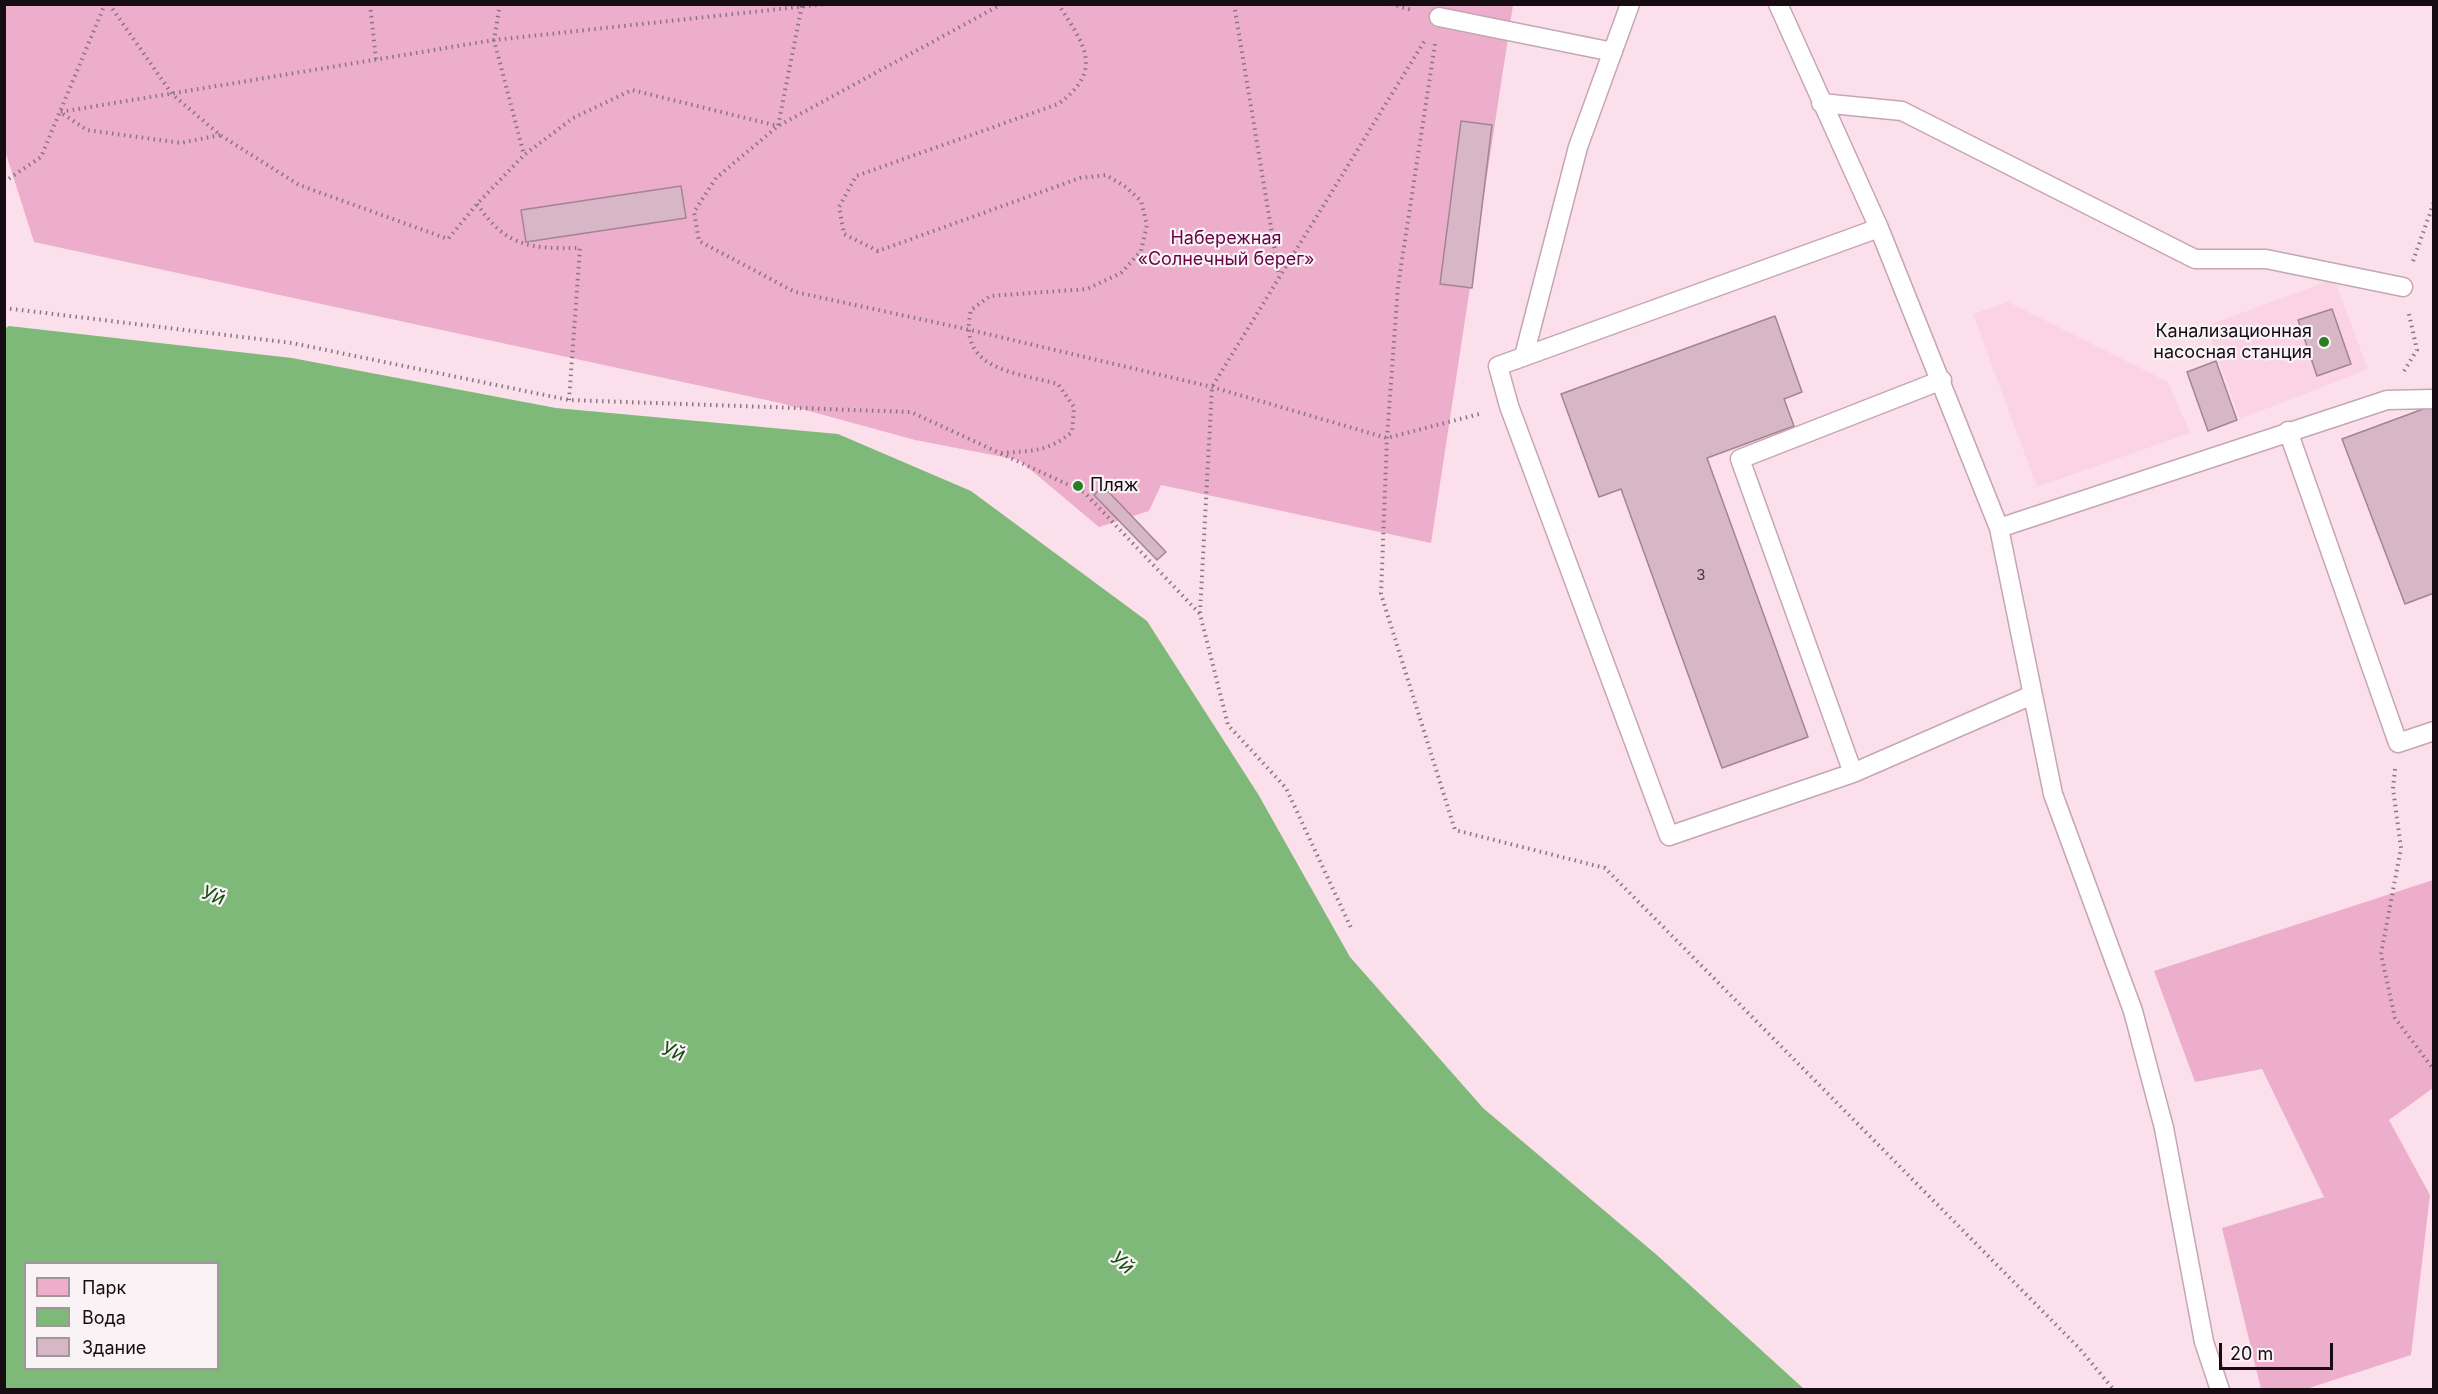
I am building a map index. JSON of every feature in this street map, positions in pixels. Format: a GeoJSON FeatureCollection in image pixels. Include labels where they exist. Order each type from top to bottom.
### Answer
{"type":"FeatureCollection","features":[{"type":"Feature","properties":{"kind":"lane"},"geometry":{"type":"LineString","coordinates":[[1524,356],[1578,147],[1630,4]]}},
{"type":"Feature","properties":{"kind":"lane"},"geometry":{"type":"LineString","coordinates":[[1778,4],[1879,228],[1942,380],[1999,528],[2053,794],[2133,1011],[2164,1128],[2204,1342],[2220,1389]]}},
{"type":"Feature","properties":{"kind":"lane"},"geometry":{"type":"LineString","coordinates":[[1439,17],[1613,52]]}},
{"type":"Feature","properties":{"kind":"lane"},"geometry":{"type":"LineString","coordinates":[[1821,103],[1902,111],[2195,259],[2266,259],[2403,288]]}},
{"type":"Feature","properties":{"kind":"lane"},"geometry":{"type":"LineString","coordinates":[[1879,228],[1498,366],[1509,406],[1669,836],[1853,772],[2032,695]]}},
{"type":"Feature","properties":{"kind":"lane"},"geometry":{"type":"LineString","coordinates":[[1853,772],[1740,459],[1942,380]]}},
{"type":"Feature","properties":{"kind":"lane"},"geometry":{"type":"LineString","coordinates":[[1999,528],[2387,400],[2433,399]]}},
{"type":"Feature","properties":{"kind":"lane"},"geometry":{"type":"LineString","coordinates":[[2288,431],[2398,743],[2433,731]]}},
{"type":"Feature","properties":{"kind":"path"},"geometry":{"type":"LineString","coordinates":[[107,4],[172,94],[220,135],[299,186],[448,239],[477,204],[524,155],[573,118],[632,90],[778,126]]}},
{"type":"Feature","properties":{"kind":"path"},"geometry":{"type":"LineString","coordinates":[[4,182],[41,158],[107,4]]}},
{"type":"Feature","properties":{"kind":"path"},"geometry":{"type":"LineString","coordinates":[[370,4],[376,60]]}},
{"type":"Feature","properties":{"kind":"path"},"geometry":{"type":"LineString","coordinates":[[500,4],[494,40],[524,155]]}},
{"type":"Feature","properties":{"kind":"path"},"geometry":{"type":"LineString","coordinates":[[60,112],[494,40],[826,4]]}},
{"type":"Feature","properties":{"kind":"path"},"geometry":{"type":"LineString","coordinates":[[1002,4],[778,126],[716,178],[694,212],[699,241],[795,292],[966,329],[1212,387],[1387,438],[1509,406]]}},
{"type":"Feature","properties":{"kind":"path"},"geometry":{"type":"LineString","coordinates":[[1000,453],[1041,450],[1058,444],[1072,432],[1074,407],[1058,384],[995,367],[971,349],[966,329],[971,310],[990,296],[1087,289],[1121,273],[1141,251],[1147,225],[1141,201],[1126,187],[1106,175],[1080,178],[878,251],[844,234],[839,207],[856,176],[1058,104],[1074,92],[1085,78],[1086,60],[1079,36],[1058,4]]}},
{"type":"Feature","properties":{"kind":"path"},"geometry":{"type":"LineString","coordinates":[[1234,4],[1280,276]]}},
{"type":"Feature","properties":{"kind":"path"},"geometry":{"type":"LineString","coordinates":[[778,126],[802,6]]}},
{"type":"Feature","properties":{"kind":"path"},"geometry":{"type":"LineString","coordinates":[[1352,930],[1286,788],[1228,724],[1200,614],[1212,387],[1439,17]]}},
{"type":"Feature","properties":{"kind":"path"},"geometry":{"type":"LineString","coordinates":[[60,112],[87,130],[181,142],[220,135]]}},
{"type":"Feature","properties":{"kind":"path"},"geometry":{"type":"LineString","coordinates":[[477,204],[491,225],[519,243],[546,249],[580,248],[569,400]]}},
{"type":"Feature","properties":{"kind":"path"},"geometry":{"type":"LineString","coordinates":[[4,308],[292,343],[569,400],[910,412],[1084,492],[1200,614]]}},
{"type":"Feature","properties":{"kind":"path"},"geometry":{"type":"LineString","coordinates":[[2398,743],[2393,789],[2401,848],[2381,954],[2395,1018],[2433,1070]]}},
{"type":"Feature","properties":{"kind":"shaded area"},"geometry":{"type":"Polygon","coordinates":[[[2334,279],[2368,369],[2240,419],[2206,326],[2334,279]]]}},
{"type":"Feature","properties":{"kind":"shaded area"},"geometry":{"type":"Polygon","coordinates":[[[2008,302],[2168,382],[2190,433],[2037,487],[1973,314],[2008,302]]]}},
{"type":"Feature","properties":{"kind":"green space","name":"Набережная «Солнечный берег»"},"geometry":{"type":"Polygon","coordinates":[[[4,5],[1513,5],[1431,543],[1161,485],[1149,511],[1099,527],[1019,460],[915,440],[780,403],[34,242],[5,151],[4,5]]]}},
{"type":"Feature","properties":{"kind":"green space"},"geometry":{"type":"Polygon","coordinates":[[[2433,880],[2433,1088],[2389,1120],[2430,1195],[2411,1355],[2306,1389],[2261,1389],[2222,1228],[2324,1197],[2262,1069],[2195,1082],[2154,971],[2433,880]]]}},
{"type":"Feature","properties":{"kind":"water","name":"Уй"},"geometry":{"type":"Polygon","coordinates":[[[9,326],[292,358],[556,408],[838,434],[971,491],[1147,621],[1258,794],[1350,957],[1483,1108],[1658,1256],[1804,1389],[5,1389],[4,329],[9,326]]]}},
{"type":"Feature","properties":{"kind":"building"},"geometry":{"type":"Polygon","coordinates":[[[1461,121],[1492,125],[1472,288],[1440,284],[1461,121]]]}},
{"type":"Feature","properties":{"kind":"building"},"geometry":{"type":"Polygon","coordinates":[[[681,186],[686,218],[526,242],[521,210],[681,186]]]}},
{"type":"Feature","properties":{"kind":"building","name":"Канализационная насосная станция"},"geometry":{"type":"Polygon","coordinates":[[[2332,309],[2351,364],[2317,376],[2298,320],[2332,309]]]}},
{"type":"Feature","properties":{"kind":"building"},"geometry":{"type":"Polygon","coordinates":[[[1775,316],[1802,392],[1784,399],[1794,426],[1707,458],[1808,737],[1722,768],[1621,489],[1599,497],[1561,394],[1775,316]]]}},
{"type":"Feature","properties":{"kind":"building"},"geometry":{"type":"Polygon","coordinates":[[[2216,361],[2237,420],[2208,431],[2187,372],[2216,361]]]}},
{"type":"Feature","properties":{"kind":"building"},"geometry":{"type":"Polygon","coordinates":[[[2434,405],[2434,593],[2405,604],[2342,439],[2434,405]]]}},
{"type":"Feature","properties":{"kind":"building"},"geometry":{"type":"Polygon","coordinates":[[[1103,486],[1166,552],[1157,560],[1094,495],[1103,486]]]}},
{"type":"Feature","properties":{"kind":"place","name":"Канализационная насосная станция"},"geometry":{"type":"Point","coordinates":[2324,342]}},
{"type":"Feature","properties":{"kind":"place","name":"Пляж"},"geometry":{"type":"Point","coordinates":[1078,486]}}]}
